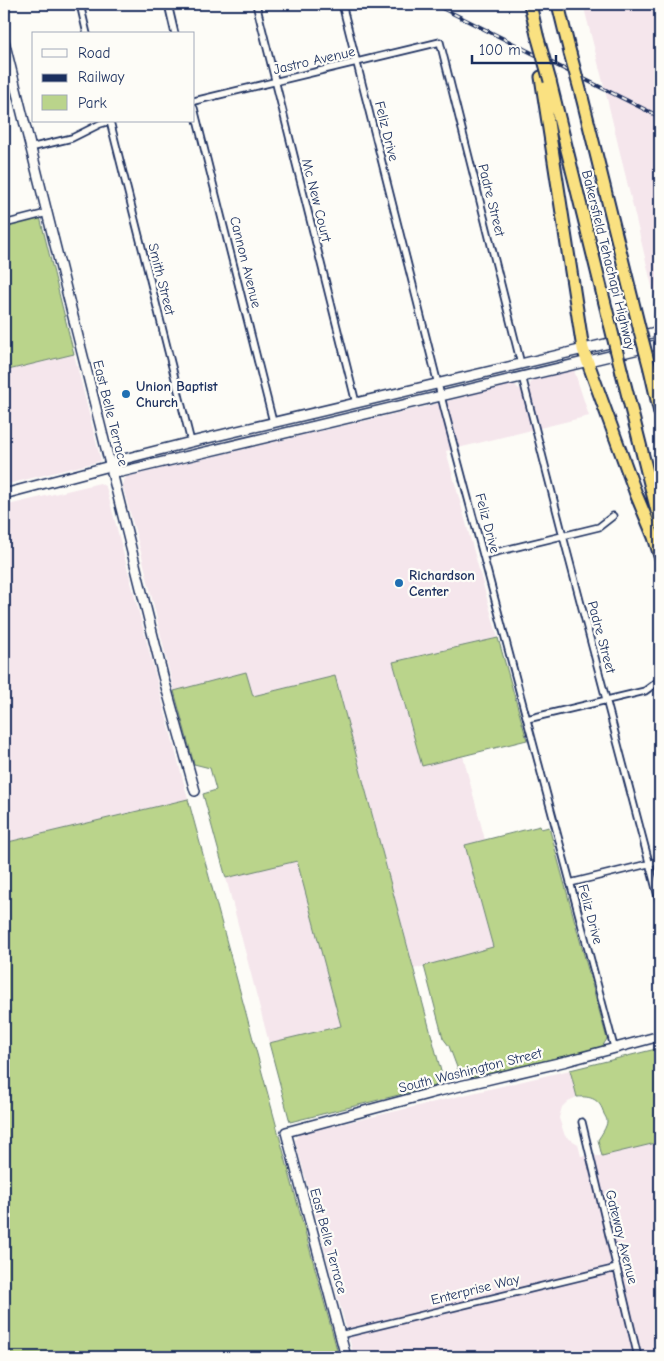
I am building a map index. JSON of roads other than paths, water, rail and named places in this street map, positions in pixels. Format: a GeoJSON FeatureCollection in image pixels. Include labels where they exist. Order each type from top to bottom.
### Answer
{"type":"FeatureCollection","features":[{"type":"Feature","properties":{"kind":"highway"},"geometry":{"type":"LineString","coordinates":[[530,4],[545,79],[583,349],[660,556]]}},
{"type":"Feature","properties":{"kind":"highway","name":"Bakersfield Tehachapi Highway"},"geometry":{"type":"LineString","coordinates":[[558,4],[636,316],[651,368]]}},
{"type":"Feature","properties":{"kind":"highway","name":"Bakersfield Tehachapi Highway"},"geometry":{"type":"LineString","coordinates":[[545,79],[660,523]]}},
{"type":"Feature","properties":{"kind":"highway"},"geometry":{"type":"LineString","coordinates":[[651,368],[660,387]]}},
{"type":"Feature","properties":{"kind":"highway"},"geometry":{"type":"LineString","coordinates":[[651,368],[660,413]]}},
{"type":"Feature","properties":{"kind":"street"},"geometry":{"type":"LineString","coordinates":[[80,4],[87,32]]}},
{"type":"Feature","properties":{"kind":"street"},"geometry":{"type":"LineString","coordinates":[[168,4],[175,32]]}},
{"type":"Feature","properties":{"kind":"street","name":"Mc New Court"},"geometry":{"type":"LineString","coordinates":[[256,4],[356,403]]}},
{"type":"Feature","properties":{"kind":"street","name":"Feliz Drive"},"geometry":{"type":"LineString","coordinates":[[342,4],[441,396],[614,1047]]}},
{"type":"Feature","properties":{"kind":"street","name":"East Belle Terrace"},"geometry":{"type":"LineString","coordinates":[[4,41],[162,676],[195,791]]}},
{"type":"Feature","properties":{"kind":"street","name":"Jastro Avenue"},"geometry":{"type":"LineString","coordinates":[[195,101],[440,42]]}},
{"type":"Feature","properties":{"kind":"street","name":"Padre Street"},"geometry":{"type":"LineString","coordinates":[[440,42],[521,364]]}},
{"type":"Feature","properties":{"kind":"street","name":"Cannon Avenue"},"geometry":{"type":"LineString","coordinates":[[195,112],[273,422]]}},
{"type":"Feature","properties":{"kind":"street"},"geometry":{"type":"LineString","coordinates":[[30,148],[72,138],[107,122]]}},
{"type":"Feature","properties":{"kind":"street","name":"Smith Street"},"geometry":{"type":"LineString","coordinates":[[110,122],[191,442]]}},
{"type":"Feature","properties":{"kind":"street"},"geometry":{"type":"LineString","coordinates":[[4,224],[46,214]]}},
{"type":"Feature","properties":{"kind":"street"},"geometry":{"type":"LineString","coordinates":[[4,494],[110,466],[120,460],[191,442],[660,331]]}},
{"type":"Feature","properties":{"kind":"street"},"geometry":{"type":"LineString","coordinates":[[110,466],[121,472],[586,360],[660,344]]}},
{"type":"Feature","properties":{"kind":"street","name":"Padre Street"},"geometry":{"type":"LineString","coordinates":[[522,376],[660,904]]}},
{"type":"Feature","properties":{"kind":"street"},"geometry":{"type":"LineString","coordinates":[[251,441],[258,433],[304,415]]}},
{"type":"Feature","properties":{"kind":"street"},"geometry":{"type":"LineString","coordinates":[[484,555],[599,527],[613,516]]}},
{"type":"Feature","properties":{"kind":"street"},"geometry":{"type":"LineString","coordinates":[[527,719],[646,691],[660,680]]}},
{"type":"Feature","properties":{"kind":"street"},"geometry":{"type":"LineString","coordinates":[[570,883],[660,861]]}},
{"type":"Feature","properties":{"kind":"street","name":"South Washington Street"},"geometry":{"type":"LineString","coordinates":[[286,1132],[439,1091],[567,1061],[660,1036]]}},
{"type":"Feature","properties":{"kind":"street","name":"Gateway Avenue"},"geometry":{"type":"LineString","coordinates":[[582,1122],[638,1357]]}},
{"type":"Feature","properties":{"kind":"street","name":"East Belle Terrace"},"geometry":{"type":"LineString","coordinates":[[286,1132],[346,1357]]}},
{"type":"Feature","properties":{"kind":"street","name":"Enterprise Way"},"geometry":{"type":"LineString","coordinates":[[340,1335],[617,1268]]}},
{"type":"Feature","properties":{"kind":"railway"},"geometry":{"type":"LineString","coordinates":[[434,4],[660,117]]}},
{"type":"Feature","properties":{"kind":"place","name":"Union Baptist Church"},"geometry":{"type":"Point","coordinates":[126,394]}},
{"type":"Feature","properties":{"kind":"place","name":"Richardson Center"},"geometry":{"type":"Point","coordinates":[399,583]}}]}
